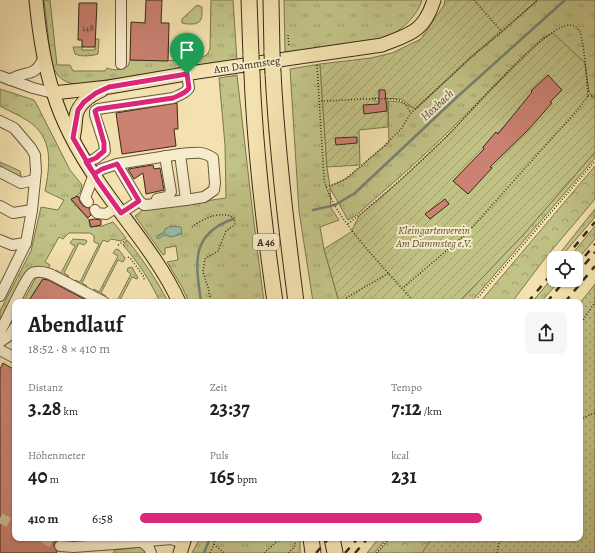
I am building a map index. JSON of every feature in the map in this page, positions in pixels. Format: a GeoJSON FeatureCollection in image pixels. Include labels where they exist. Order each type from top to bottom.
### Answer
{"type":"FeatureCollection","features":[{"type":"Feature","properties":{"kind":"highway","name":"A 46"},"geometry":{"type":"LineString","coordinates":[[249,0],[254,129],[275,299]]}},
{"type":"Feature","properties":{"kind":"highway","name":"A 46"},"geometry":{"type":"LineString","coordinates":[[270,0],[276,131],[296,299]]}},
{"type":"Feature","properties":{"kind":"highway"},"geometry":{"type":"LineString","coordinates":[[311,541],[313,553]]}},
{"type":"Feature","properties":{"kind":"highway"},"geometry":{"type":"LineString","coordinates":[[333,541],[335,553]]}},
{"type":"Feature","properties":{"kind":"main road"},"geometry":{"type":"LineString","coordinates":[[36,0],[44,57],[53,93],[59,109],[86,162],[158,263],[177,299]]}},
{"type":"Feature","properties":{"kind":"main road","name":"Am Dammsteg"},"geometry":{"type":"LineString","coordinates":[[394,40],[420,13],[426,0]]}},
{"type":"Feature","properties":{"kind":"main road","name":"Am Dammsteg"},"geometry":{"type":"LineString","coordinates":[[53,93],[109,87],[376,46],[405,37],[417,29],[427,17],[434,0]]}},
{"type":"Feature","properties":{"kind":"main road"},"geometry":{"type":"LineString","coordinates":[[73,138],[78,110],[84,102],[96,93],[109,87]]}},
{"type":"Feature","properties":{"kind":"street"},"geometry":{"type":"LineString","coordinates":[[121,0],[121,64]]}},
{"type":"Feature","properties":{"kind":"street"},"geometry":{"type":"LineString","coordinates":[[5,78],[33,72],[44,57]]}},
{"type":"Feature","properties":{"kind":"street"},"geometry":{"type":"LineString","coordinates":[[86,162],[96,158],[104,151],[104,143],[95,111],[98,109],[173,98],[186,92],[189,88],[187,74]]}},
{"type":"Feature","properties":{"kind":"street"},"geometry":{"type":"LineString","coordinates":[[5,78],[53,93]]}},
{"type":"Feature","properties":{"kind":"street"},"geometry":{"type":"LineString","coordinates":[[0,121],[14,128],[35,155],[35,180],[32,210],[26,244],[5,276],[0,296]]}},
{"type":"Feature","properties":{"kind":"street"},"geometry":{"type":"LineString","coordinates":[[88,202],[85,198],[94,174],[102,169],[117,164],[166,156],[196,152],[205,153],[213,158],[216,183],[214,190],[204,197],[144,205],[139,201],[117,164]]}},
{"type":"Feature","properties":{"kind":"street"},"geometry":{"type":"LineString","coordinates":[[180,154],[186,200]]}},
{"type":"Feature","properties":{"kind":"street"},"geometry":{"type":"LineString","coordinates":[[95,210],[98,213],[106,214],[139,201],[167,197],[170,195],[171,192],[166,156]]}},
{"type":"Feature","properties":{"kind":"street"},"geometry":{"type":"LineString","coordinates":[[0,172],[20,183],[35,180]]}},
{"type":"Feature","properties":{"kind":"street"},"geometry":{"type":"LineString","coordinates":[[0,206],[13,213],[32,210]]}},
{"type":"Feature","properties":{"kind":"street"},"geometry":{"type":"LineString","coordinates":[[0,240],[12,245],[26,244]]}},
{"type":"Feature","properties":{"kind":"street"},"geometry":{"type":"LineString","coordinates":[[17,299],[31,274],[42,272],[50,274],[77,291],[94,299]]}},
{"type":"Feature","properties":{"kind":"street"},"geometry":{"type":"LineString","coordinates":[[0,332],[12,308]]}},
{"type":"Feature","properties":{"kind":"street"},"geometry":{"type":"LineString","coordinates":[[0,342],[12,332]]}},
{"type":"Feature","properties":{"kind":"street"},"geometry":{"type":"LineString","coordinates":[[0,350],[12,356]]}},
{"type":"Feature","properties":{"kind":"street"},"geometry":{"type":"LineString","coordinates":[[60,546],[74,547],[112,541]]}},
{"type":"Feature","properties":{"kind":"street"},"geometry":{"type":"LineString","coordinates":[[106,553],[112,541]]}},
{"type":"Feature","properties":{"kind":"street"},"geometry":{"type":"LineString","coordinates":[[150,541],[149,548],[151,553]]}},
{"type":"Feature","properties":{"kind":"path"},"geometry":{"type":"LineString","coordinates":[[474,0],[502,32]]}},
{"type":"Feature","properties":{"kind":"path"},"geometry":{"type":"LineString","coordinates":[[326,187],[344,180],[351,175],[401,129],[410,113],[472,56],[538,0]]}},
{"type":"Feature","properties":{"kind":"path"},"geometry":{"type":"LineString","coordinates":[[348,224],[402,179],[448,135],[500,79],[542,39],[553,30],[571,25],[579,31],[584,56],[588,96],[467,233],[403,288]]}},
{"type":"Feature","properties":{"kind":"path"},"geometry":{"type":"LineString","coordinates":[[317,54],[326,187],[348,224],[412,299]]}},
{"type":"Feature","properties":{"kind":"path"},"geometry":{"type":"LineString","coordinates":[[588,96],[595,96]]}},
{"type":"Feature","properties":{"kind":"path"},"geometry":{"type":"LineString","coordinates":[[320,102],[388,99],[401,101],[405,104],[410,113]]}},
{"type":"Feature","properties":{"kind":"path"},"geometry":{"type":"LineString","coordinates":[[477,299],[595,161]]}},
{"type":"Feature","properties":{"kind":"path"},"geometry":{"type":"LineString","coordinates":[[192,227],[206,219],[220,214],[228,214],[234,218],[235,224],[226,230],[218,251],[205,259],[203,272],[210,299]]}},
{"type":"Feature","properties":{"kind":"path"},"geometry":{"type":"LineString","coordinates":[[118,245],[129,238]]}},
{"type":"Feature","properties":{"kind":"path"},"geometry":{"type":"LineString","coordinates":[[128,258],[131,259],[144,277],[144,281]]}},
{"type":"Feature","properties":{"kind":"path"},"geometry":{"type":"LineString","coordinates":[[346,298],[389,273]]}},
{"type":"Feature","properties":{"kind":"path"},"geometry":{"type":"LineString","coordinates":[[583,320],[595,302]]}},
{"type":"Feature","properties":{"kind":"path"},"geometry":{"type":"LineString","coordinates":[[583,418],[595,413]]}},
{"type":"Feature","properties":{"kind":"path"},"geometry":{"type":"LineString","coordinates":[[210,553],[215,541]]}},
{"type":"Feature","properties":{"kind":"path"},"geometry":{"type":"LineString","coordinates":[[264,553],[278,541]]}},
{"type":"Feature","properties":{"kind":"path"},"geometry":{"type":"LineString","coordinates":[[288,553],[293,549],[296,544],[296,541]]}},
{"type":"Feature","properties":{"kind":"path"},"geometry":{"type":"LineString","coordinates":[[376,553],[386,541]]}},
{"type":"Feature","properties":{"kind":"path"},"geometry":{"type":"LineString","coordinates":[[497,553],[499,541]]}},
{"type":"Feature","properties":{"kind":"path"},"geometry":{"type":"LineString","coordinates":[[214,544],[224,553]]}},
{"type":"Feature","properties":{"kind":"green space"},"geometry":{"type":"Polygon","coordinates":[[[44,0],[50,0],[57,65],[70,65],[73,71],[105,71],[107,68],[113,70],[121,69],[128,66],[130,60],[180,60],[200,58],[207,55],[210,49],[211,0],[233,0],[237,61],[73,84],[60,78],[51,60],[44,0]]]}},
{"type":"Feature","properties":{"kind":"green space"},"geometry":{"type":"Polygon","coordinates":[[[284,0],[422,0],[415,14],[410,20],[399,30],[385,38],[347,45],[285,52],[284,0]]]}},
{"type":"Feature","properties":{"kind":"green space"},"geometry":{"type":"Polygon","coordinates":[[[445,0],[537,0],[502,32],[472,56],[415,109],[401,99],[374,98],[374,101],[388,101],[388,127],[359,130],[360,165],[327,167],[320,64],[371,58],[392,53],[421,39],[444,5],[445,0]]]}},
{"type":"Feature","properties":{"kind":"green space"},"geometry":{"type":"Polygon","coordinates":[[[538,0],[595,0],[595,100],[589,92],[585,63],[543,39],[545,37],[541,39],[424,155],[355,216],[348,220],[330,188],[331,208],[339,220],[320,227],[324,249],[338,299],[313,299],[299,211],[290,69],[320,64],[327,167],[330,187],[349,177],[389,142],[388,101],[400,102],[416,109],[472,57],[538,0]]]}},
{"type":"Feature","properties":{"kind":"green space"},"geometry":{"type":"Polygon","coordinates":[[[197,5],[202,7],[202,16],[200,21],[196,24],[182,23],[182,19],[197,5]]]}},
{"type":"Feature","properties":{"kind":"green space","name":"Kleingartenverein Am Dammsteg e.V."},"geometry":{"type":"Polygon","coordinates":[[[553,33],[585,63],[589,92],[595,100],[595,152],[523,235],[462,299],[338,299],[324,249],[351,232],[359,216],[402,179],[448,135],[543,39],[553,33]]]}},
{"type":"Feature","properties":{"kind":"green space"},"geometry":{"type":"Polygon","coordinates":[[[95,39],[99,39],[98,54],[80,56],[75,54],[73,47],[82,47],[82,50],[95,50],[95,39]]]}},
{"type":"Feature","properties":{"kind":"green space"},"geometry":{"type":"Polygon","coordinates":[[[237,75],[264,299],[188,299],[167,262],[178,260],[176,246],[165,248],[165,254],[163,255],[135,216],[143,210],[226,198],[225,145],[219,78],[237,75]]]}},
{"type":"Feature","properties":{"kind":"green space"},"geometry":{"type":"Polygon","coordinates":[[[0,89],[34,100],[70,170],[82,185],[80,193],[71,200],[89,220],[90,227],[102,226],[113,222],[126,238],[121,241],[111,239],[108,242],[103,240],[82,283],[87,286],[86,288],[75,282],[75,280],[80,282],[99,244],[94,242],[94,236],[90,233],[69,233],[63,239],[59,237],[45,262],[50,265],[48,269],[41,267],[19,299],[12,299],[12,309],[0,327],[0,311],[31,251],[41,207],[58,210],[64,200],[45,191],[49,162],[46,144],[42,135],[28,121],[0,106],[0,89]]]}},
{"type":"Feature","properties":{"kind":"green space"},"geometry":{"type":"Polygon","coordinates":[[[595,152],[595,158],[474,299],[462,299],[523,235],[595,152]]]}},
{"type":"Feature","properties":{"kind":"green space"},"geometry":{"type":"Polygon","coordinates":[[[0,162],[20,171],[21,176],[19,177],[0,168],[0,162]]]}},
{"type":"Feature","properties":{"kind":"green space"},"geometry":{"type":"Polygon","coordinates":[[[595,166],[595,199],[551,251],[547,251],[547,256],[514,299],[483,299],[595,166]]]}},
{"type":"Feature","properties":{"kind":"green space"},"geometry":{"type":"Polygon","coordinates":[[[595,209],[595,217],[566,251],[562,251],[595,209]]]}},
{"type":"Feature","properties":{"kind":"green space"},"geometry":{"type":"Polygon","coordinates":[[[595,226],[595,239],[583,253],[583,251],[575,251],[595,226]]]}},
{"type":"Feature","properties":{"kind":"green space"},"geometry":{"type":"Polygon","coordinates":[[[73,239],[86,240],[87,242],[84,245],[79,243],[64,273],[69,276],[67,279],[55,272],[56,270],[61,273],[75,246],[70,243],[73,239]]]}},
{"type":"Feature","properties":{"kind":"green space"},"geometry":{"type":"Polygon","coordinates":[[[126,241],[128,241],[144,263],[166,299],[159,299],[144,272],[123,245],[126,241]]]}},
{"type":"Feature","properties":{"kind":"green space"},"geometry":{"type":"Polygon","coordinates":[[[116,249],[119,250],[125,258],[123,262],[118,260],[101,293],[106,296],[105,297],[93,292],[94,289],[99,292],[118,256],[113,253],[116,249]]]}},
{"type":"Feature","properties":{"kind":"green space"},"geometry":{"type":"Polygon","coordinates":[[[132,267],[138,278],[132,277],[121,299],[118,299],[131,274],[127,271],[128,268],[132,267]]]}},
{"type":"Feature","properties":{"kind":"green space"},"geometry":{"type":"Polygon","coordinates":[[[39,276],[51,277],[50,280],[44,277],[30,299],[25,299],[35,279],[39,276]]]}},
{"type":"Feature","properties":{"kind":"green space"},"geometry":{"type":"Polygon","coordinates":[[[547,284],[547,287],[554,287],[544,299],[535,299],[547,284]]]}},
{"type":"Feature","properties":{"kind":"green space"},"geometry":{"type":"Polygon","coordinates":[[[595,284],[595,553],[422,553],[430,541],[583,541],[583,299],[595,284]]]}},
{"type":"Feature","properties":{"kind":"green space"},"geometry":{"type":"Polygon","coordinates":[[[65,541],[95,541],[93,542],[64,543],[65,541]]]}},
{"type":"Feature","properties":{"kind":"green space"},"geometry":{"type":"Polygon","coordinates":[[[198,541],[300,541],[300,553],[192,553],[198,541]]]}},
{"type":"Feature","properties":{"kind":"green space"},"geometry":{"type":"Polygon","coordinates":[[[377,541],[384,541],[374,553],[367,553],[377,541]]]}},
{"type":"Feature","properties":{"kind":"green space"},"geometry":{"type":"Polygon","coordinates":[[[388,541],[544,541],[542,553],[377,553],[388,541]]]}},
{"type":"Feature","properties":{"kind":"green space"},"geometry":{"type":"Polygon","coordinates":[[[141,547],[149,553],[113,553],[115,550],[141,547]]]}},
{"type":"Feature","properties":{"kind":"water"},"geometry":{"type":"Polygon","coordinates":[[[171,226],[181,227],[182,234],[171,237],[164,235],[158,239],[156,237],[164,232],[165,229],[171,226]]]}},
{"type":"Feature","properties":{"kind":"building"},"geometry":{"type":"Polygon","coordinates":[[[146,0],[162,0],[161,23],[169,23],[168,61],[130,60],[131,22],[145,23],[146,0]]]}},
{"type":"Feature","properties":{"kind":"building"},"geometry":{"type":"Polygon","coordinates":[[[79,3],[97,3],[95,47],[82,47],[82,40],[78,40],[79,3]]]}},
{"type":"Feature","properties":{"kind":"building"},"geometry":{"type":"Polygon","coordinates":[[[548,75],[562,90],[550,102],[552,103],[528,130],[490,167],[492,168],[468,194],[453,181],[484,149],[483,147],[496,132],[498,134],[532,92],[531,91],[548,75]]]}},
{"type":"Feature","properties":{"kind":"building"},"geometry":{"type":"Polygon","coordinates":[[[379,90],[385,90],[387,111],[364,114],[363,105],[379,104],[379,90]]]}},
{"type":"Feature","properties":{"kind":"building"},"geometry":{"type":"Polygon","coordinates":[[[177,103],[178,129],[174,129],[176,146],[122,154],[116,113],[177,103]]]}},
{"type":"Feature","properties":{"kind":"building"},"geometry":{"type":"Polygon","coordinates":[[[357,137],[357,143],[336,145],[335,138],[357,137]]]}},
{"type":"Feature","properties":{"kind":"building"},"geometry":{"type":"Polygon","coordinates":[[[153,165],[154,169],[160,168],[164,190],[146,194],[143,173],[134,179],[128,169],[153,165]]]}},
{"type":"Feature","properties":{"kind":"building"},"geometry":{"type":"Polygon","coordinates":[[[78,196],[83,206],[89,208],[91,215],[88,218],[71,199],[78,196]]]}},
{"type":"Feature","properties":{"kind":"building"},"geometry":{"type":"Polygon","coordinates":[[[445,199],[449,204],[430,219],[425,214],[445,199]]]}},
{"type":"Feature","properties":{"kind":"building"},"geometry":{"type":"Polygon","coordinates":[[[89,220],[101,220],[101,225],[91,227],[89,220]]]}},
{"type":"Feature","properties":{"kind":"building"},"geometry":{"type":"Polygon","coordinates":[[[43,279],[48,280],[84,299],[30,299],[43,279]]]}},
{"type":"Feature","properties":{"kind":"building"},"geometry":{"type":"Polygon","coordinates":[[[3,363],[12,368],[12,541],[57,541],[54,543],[56,553],[0,553],[0,369],[3,363]]]}},
{"type":"Feature","properties":{"kind":"waterway","name":"Hoxbach"},"geometry":{"type":"LineString","coordinates":[[313,210],[335,205],[355,193],[457,97],[565,0]]}},
{"type":"Feature","properties":{"kind":"waterway","name":"Hoxbach"},"geometry":{"type":"LineString","coordinates":[[201,299],[197,263],[202,242],[209,233],[233,219]]}},
{"type":"Feature","properties":{"kind":"waterway","name":"Hoxbach"},"geometry":{"type":"LineString","coordinates":[[204,553],[209,541]]}},
{"type":"Feature","properties":{"kind":"tunnel"},"geometry":{"type":"LineString","coordinates":[[0,518],[12,524]]}},
{"type":"Feature","properties":{"kind":"tunnel"},"geometry":{"type":"LineString","coordinates":[[49,541],[60,546]]}},
{"type":"Feature","properties":{"kind":"railway"},"geometry":{"type":"LineString","coordinates":[[571,251],[595,222]]}},
{"type":"Feature","properties":{"kind":"railway"},"geometry":{"type":"LineString","coordinates":[[585,256],[595,244]]}},
{"type":"Feature","properties":{"kind":"railway"},"geometry":{"type":"LineString","coordinates":[[583,267],[595,252]]}},
{"type":"Feature","properties":{"kind":"railway"},"geometry":{"type":"LineString","coordinates":[[568,299],[595,266]]}},
{"type":"Feature","properties":{"kind":"railway"},"geometry":{"type":"LineString","coordinates":[[531,299],[547,279]]}},
{"type":"Feature","properties":{"kind":"railway"},"geometry":{"type":"LineString","coordinates":[[549,299],[559,287]]}},
{"type":"Feature","properties":{"kind":"railway"},"geometry":{"type":"LineString","coordinates":[[316,553],[326,541]]}},
{"type":"Feature","properties":{"kind":"railway"},"geometry":{"type":"LineString","coordinates":[[345,553],[355,541]]}},
{"type":"Feature","properties":{"kind":"railway"},"geometry":{"type":"LineString","coordinates":[[355,553],[365,541]]}},
{"type":"Feature","properties":{"kind":"route"},"geometry":{"type":"LineString","coordinates":[[187,74],[109,87],[96,93],[84,102],[78,110],[73,138],[86,162],[98,181],[121,213],[139,201],[117,164],[102,169],[94,174],[86,162],[96,158],[104,151],[104,143],[95,111],[98,109],[173,98],[181,95],[189,88],[187,74]]}}]}
